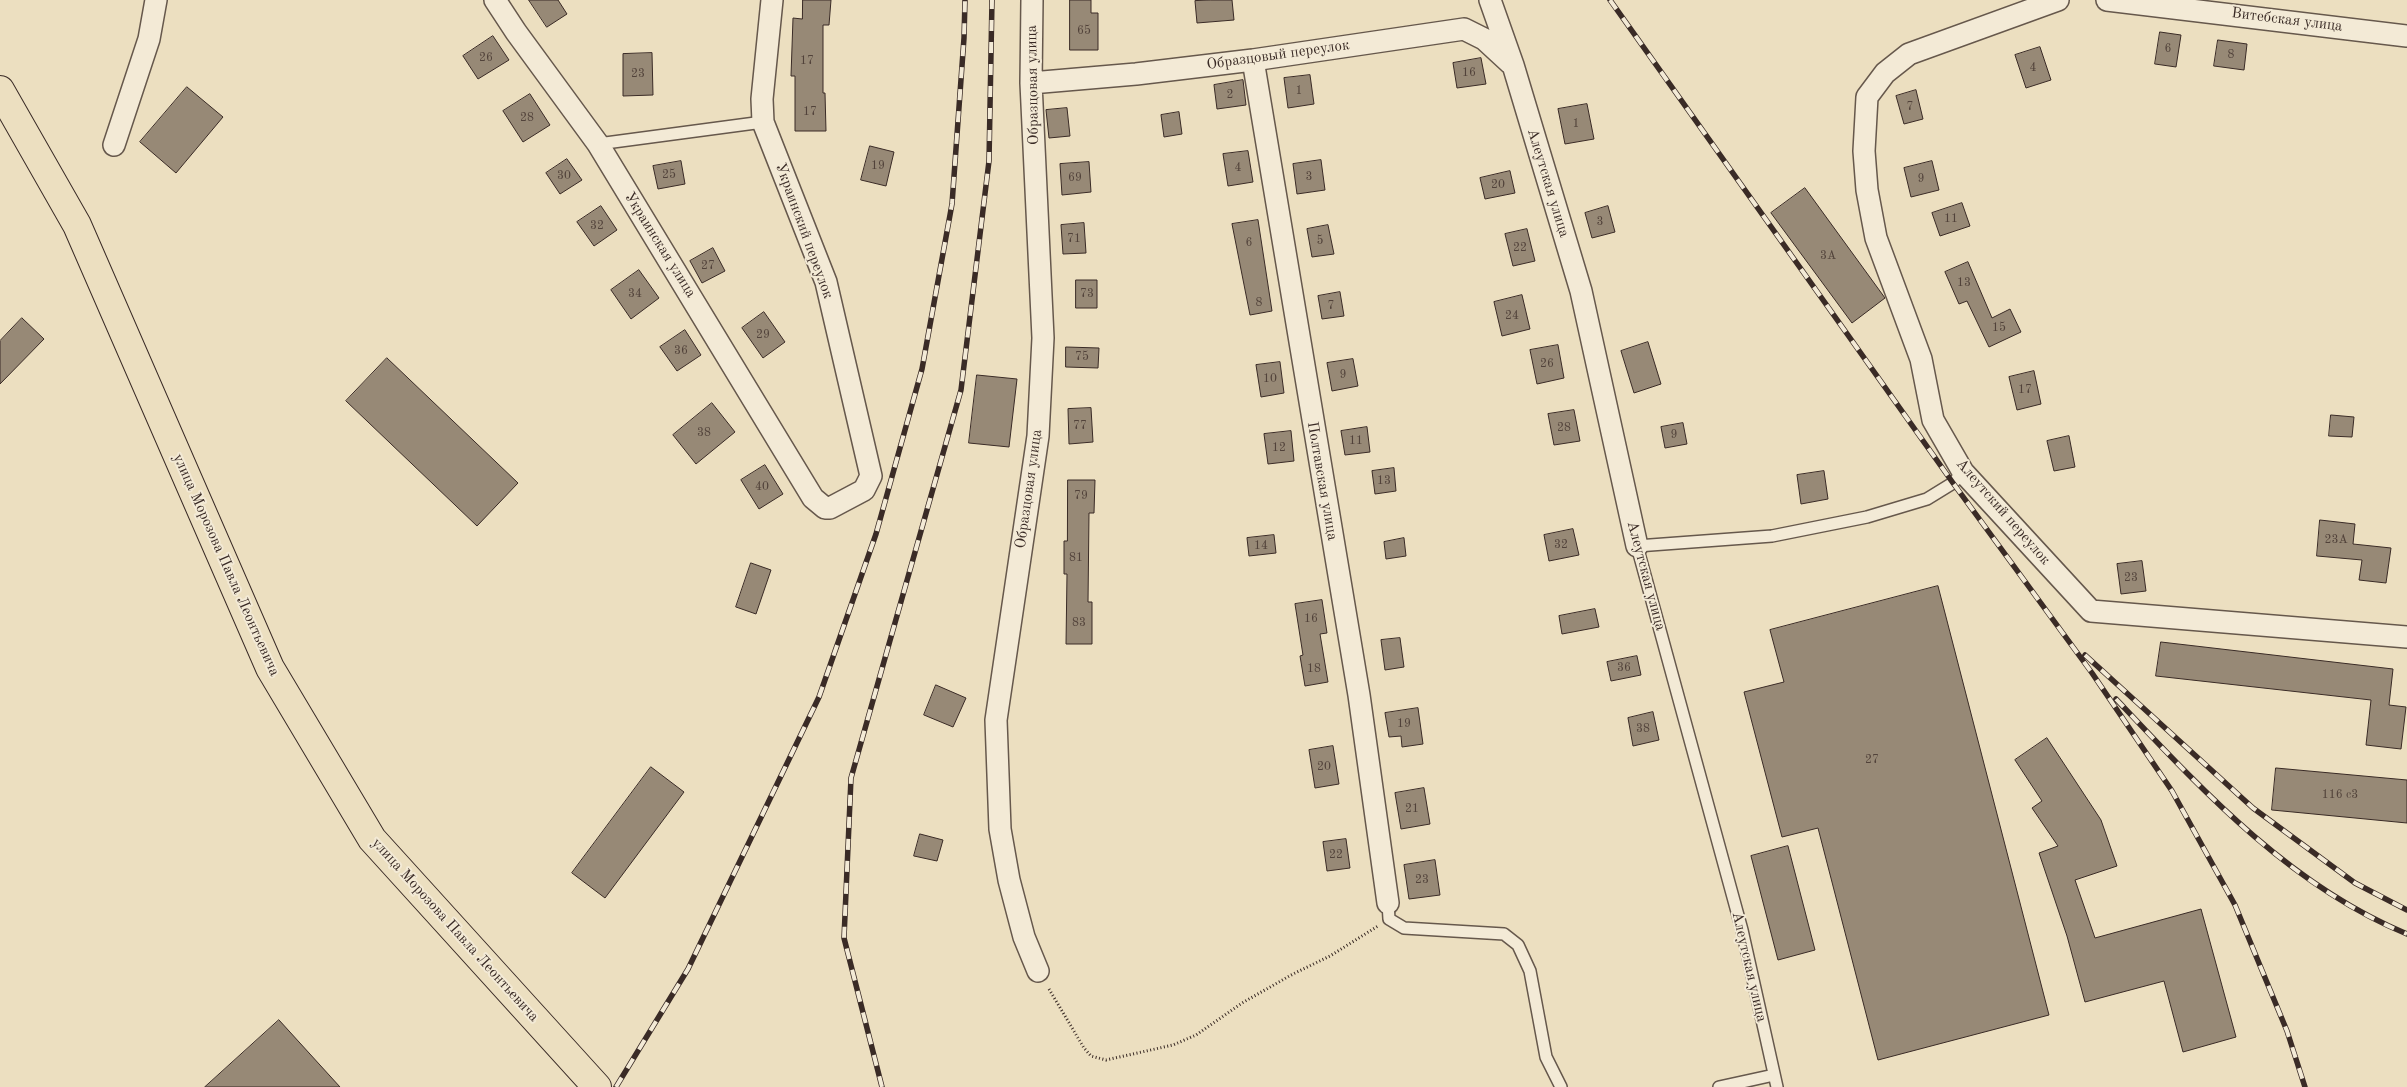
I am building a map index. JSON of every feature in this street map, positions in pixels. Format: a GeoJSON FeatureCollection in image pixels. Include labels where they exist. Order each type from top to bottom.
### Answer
{"type":"FeatureCollection","features":[{"type":"Feature","properties":{"kind":"main road","name":"улица Морозова Павла Леонтьевича"},"geometry":{"type":"LineString","coordinates":[[0,90],[77,225],[270,668],[366,830],[378,846],[597,1087]]}},
{"type":"Feature","properties":{"kind":"street"},"geometry":{"type":"LineString","coordinates":[[114,145],[149,40],[156,0]]}},
{"type":"Feature","properties":{"kind":"street","name":"Украинская улица"},"geometry":{"type":"LineString","coordinates":[[495,0],[516,32],[598,144],[814,498]]}},
{"type":"Feature","properties":{"kind":"street","name":"Украинский переулок"},"geometry":{"type":"LineString","coordinates":[[772,0],[762,99],[763,122],[826,282],[871,476],[864,490],[830,508],[825,508],[814,498]]}},
{"type":"Feature","properties":{"kind":"street","name":"Образцовая улица"},"geometry":{"type":"LineString","coordinates":[[1032,0],[1030,83],[1043,338],[1038,436],[996,720],[1000,829],[1009,880],[1024,937],[1038,971]]}},
{"type":"Feature","properties":{"kind":"street","name":"Алеутская улица"},"geometry":{"type":"LineString","coordinates":[[1490,0],[1513,65],[1581,291],[1637,546]]}},
{"type":"Feature","properties":{"kind":"street","name":"Алеутский переулок"},"geometry":{"type":"LineString","coordinates":[[2058,0],[1909,54],[1885,73],[1866,98],[1864,151],[1867,190],[1876,238],[1920,358],[1932,420],[1964,472],[2091,611],[2407,636]]}},
{"type":"Feature","properties":{"kind":"street","name":"Витебская улица"},"geometry":{"type":"LineString","coordinates":[[2108,0],[2407,36]]}},
{"type":"Feature","properties":{"kind":"street","name":"Образцовый переулок"},"geometry":{"type":"LineString","coordinates":[[1030,83],[1136,74],[1253,60],[1464,29],[1484,38],[1513,65]]}},
{"type":"Feature","properties":{"kind":"street","name":"Полтавская улица"},"geometry":{"type":"LineString","coordinates":[[1253,60],[1359,695],[1388,911]]}},
{"type":"Feature","properties":{"kind":"lane"},"geometry":{"type":"LineString","coordinates":[[598,144],[763,122]]}},
{"type":"Feature","properties":{"kind":"lane"},"geometry":{"type":"LineString","coordinates":[[1637,546],[1772,536],[1867,518],[1928,499],[1953,483],[1964,472]]}},
{"type":"Feature","properties":{"kind":"lane","name":"Алеутская улица"},"geometry":{"type":"LineString","coordinates":[[1637,546],[1742,930],[1777,1087]]}},
{"type":"Feature","properties":{"kind":"lane"},"geometry":{"type":"LineString","coordinates":[[1388,911],[1404,928],[1504,934],[1518,945],[1530,971],[1546,1057],[1561,1087]]}},
{"type":"Feature","properties":{"kind":"lane"},"geometry":{"type":"LineString","coordinates":[[1719,1087],[1774,1075]]}},
{"type":"Feature","properties":{"kind":"path"},"geometry":{"type":"LineString","coordinates":[[1038,971],[1084,1048],[1091,1056],[1106,1060],[1173,1045],[1196,1035],[1242,1003],[1330,956],[1388,911]]}},
{"type":"Feature","properties":{"kind":"building"},"geometry":{"type":"Polygon","coordinates":[[[529,0],[558,0],[567,14],[547,27],[529,0]]]}},
{"type":"Feature","properties":{"kind":"building"},"geometry":{"type":"Polygon","coordinates":[[[803,0],[831,0],[829,25],[823,25],[823,93],[825,93],[826,131],[795,131],[795,76],[791,76],[793,18],[802,19],[803,0]]]}},
{"type":"Feature","properties":{"kind":"building"},"geometry":{"type":"Polygon","coordinates":[[[1070,0],[1091,0],[1091,13],[1098,13],[1098,50],[1070,50],[1070,0]]]}},
{"type":"Feature","properties":{"kind":"building"},"geometry":{"type":"Polygon","coordinates":[[[1232,0],[1234,20],[1197,23],[1195,1],[1232,0]]]}},
{"type":"Feature","properties":{"kind":"building"},"geometry":{"type":"Polygon","coordinates":[[[2160,32],[2181,35],[2176,67],[2155,64],[2160,32]]]}},
{"type":"Feature","properties":{"kind":"building"},"geometry":{"type":"Polygon","coordinates":[[[493,36],[509,60],[478,79],[463,56],[493,36]]]}},
{"type":"Feature","properties":{"kind":"building"},"geometry":{"type":"Polygon","coordinates":[[[2218,40],[2247,44],[2244,70],[2214,66],[2218,40]]]}},
{"type":"Feature","properties":{"kind":"building"},"geometry":{"type":"Polygon","coordinates":[[[2040,47],[2051,80],[2026,88],[2015,55],[2040,47]]]}},
{"type":"Feature","properties":{"kind":"building"},"geometry":{"type":"Polygon","coordinates":[[[652,53],[653,95],[623,96],[623,54],[652,53]]]}},
{"type":"Feature","properties":{"kind":"building"},"geometry":{"type":"Polygon","coordinates":[[[1481,58],[1486,84],[1457,88],[1453,63],[1481,58]]]}},
{"type":"Feature","properties":{"kind":"building"},"geometry":{"type":"Polygon","coordinates":[[[1310,75],[1314,104],[1288,108],[1284,78],[1310,75]]]}},
{"type":"Feature","properties":{"kind":"building"},"geometry":{"type":"Polygon","coordinates":[[[1243,80],[1246,105],[1217,109],[1214,85],[1243,80]]]}},
{"type":"Feature","properties":{"kind":"building"},"geometry":{"type":"Polygon","coordinates":[[[187,87],[223,117],[176,173],[140,142],[187,87]]]}},
{"type":"Feature","properties":{"kind":"building"},"geometry":{"type":"Polygon","coordinates":[[[1916,90],[1923,119],[1904,124],[1896,96],[1916,90]]]}},
{"type":"Feature","properties":{"kind":"building"},"geometry":{"type":"Polygon","coordinates":[[[530,94],[550,125],[523,142],[503,111],[530,94]]]}},
{"type":"Feature","properties":{"kind":"building"},"geometry":{"type":"Polygon","coordinates":[[[1587,104],[1594,139],[1565,144],[1558,109],[1587,104]]]}},
{"type":"Feature","properties":{"kind":"building"},"geometry":{"type":"Polygon","coordinates":[[[1067,108],[1070,136],[1049,138],[1046,110],[1067,108]]]}},
{"type":"Feature","properties":{"kind":"building"},"geometry":{"type":"Polygon","coordinates":[[[1179,112],[1182,134],[1164,137],[1161,115],[1179,112]]]}},
{"type":"Feature","properties":{"kind":"building"},"geometry":{"type":"Polygon","coordinates":[[[870,146],[894,152],[886,186],[861,180],[870,146]]]}},
{"type":"Feature","properties":{"kind":"building"},"geometry":{"type":"Polygon","coordinates":[[[1248,151],[1253,182],[1228,186],[1223,154],[1248,151]]]}},
{"type":"Feature","properties":{"kind":"building"},"geometry":{"type":"Polygon","coordinates":[[[567,159],[582,180],[560,194],[546,173],[567,159]]]}},
{"type":"Feature","properties":{"kind":"building"},"geometry":{"type":"Polygon","coordinates":[[[1321,160],[1325,190],[1297,194],[1293,164],[1321,160]]]}},
{"type":"Feature","properties":{"kind":"building"},"geometry":{"type":"Polygon","coordinates":[[[681,161],[685,184],[658,189],[653,166],[681,161]]]}},
{"type":"Feature","properties":{"kind":"building"},"geometry":{"type":"Polygon","coordinates":[[[1932,161],[1939,190],[1911,197],[1904,168],[1932,161]]]}},
{"type":"Feature","properties":{"kind":"building"},"geometry":{"type":"Polygon","coordinates":[[[1089,162],[1091,192],[1062,195],[1060,164],[1089,162]]]}},
{"type":"Feature","properties":{"kind":"building"},"geometry":{"type":"Polygon","coordinates":[[[1510,171],[1515,193],[1485,199],[1480,178],[1510,171]]]}},
{"type":"Feature","properties":{"kind":"building"},"geometry":{"type":"Polygon","coordinates":[[[1805,188],[1885,298],[1852,323],[1771,213],[1805,188]]]}},
{"type":"Feature","properties":{"kind":"building"},"geometry":{"type":"Polygon","coordinates":[[[1962,203],[1970,226],[1940,236],[1932,213],[1962,203]]]}},
{"type":"Feature","properties":{"kind":"building"},"geometry":{"type":"Polygon","coordinates":[[[601,206],[617,230],[594,246],[577,222],[601,206]]]}},
{"type":"Feature","properties":{"kind":"building"},"geometry":{"type":"Polygon","coordinates":[[[1608,206],[1615,232],[1592,238],[1585,213],[1608,206]]]}},
{"type":"Feature","properties":{"kind":"building"},"geometry":{"type":"Polygon","coordinates":[[[1258,220],[1272,311],[1250,315],[1232,224],[1258,220]]]}},
{"type":"Feature","properties":{"kind":"building"},"geometry":{"type":"Polygon","coordinates":[[[1084,223],[1086,253],[1063,254],[1061,225],[1084,223]]]}},
{"type":"Feature","properties":{"kind":"building"},"geometry":{"type":"Polygon","coordinates":[[[1328,225],[1334,254],[1312,257],[1307,229],[1328,225]]]}},
{"type":"Feature","properties":{"kind":"building"},"geometry":{"type":"Polygon","coordinates":[[[1527,229],[1535,261],[1513,266],[1505,234],[1527,229]]]}},
{"type":"Feature","properties":{"kind":"building"},"geometry":{"type":"Polygon","coordinates":[[[713,248],[725,271],[702,283],[690,261],[713,248]]]}},
{"type":"Feature","properties":{"kind":"building"},"geometry":{"type":"Polygon","coordinates":[[[1968,262],[1992,318],[2010,309],[2021,332],[1989,347],[1967,301],[1959,304],[1945,272],[1968,262]]]}},
{"type":"Feature","properties":{"kind":"building"},"geometry":{"type":"Polygon","coordinates":[[[639,270],[659,298],[631,319],[611,290],[639,270]]]}},
{"type":"Feature","properties":{"kind":"building"},"geometry":{"type":"Polygon","coordinates":[[[1076,280],[1097,280],[1097,308],[1076,308],[1076,280]]]}},
{"type":"Feature","properties":{"kind":"building"},"geometry":{"type":"Polygon","coordinates":[[[1340,292],[1344,316],[1322,319],[1318,296],[1340,292]]]}},
{"type":"Feature","properties":{"kind":"building"},"geometry":{"type":"Polygon","coordinates":[[[1522,295],[1530,329],[1502,336],[1494,302],[1522,295]]]}},
{"type":"Feature","properties":{"kind":"building"},"geometry":{"type":"Polygon","coordinates":[[[764,312],[785,342],[763,358],[742,328],[764,312]]]}},
{"type":"Feature","properties":{"kind":"building"},"geometry":{"type":"Polygon","coordinates":[[[22,318],[44,339],[0,384],[0,341],[22,318]]]}},
{"type":"Feature","properties":{"kind":"building"},"geometry":{"type":"Polygon","coordinates":[[[685,330],[701,355],[677,371],[660,347],[685,330]]]}},
{"type":"Feature","properties":{"kind":"building"},"geometry":{"type":"Polygon","coordinates":[[[1648,342],[1661,384],[1634,393],[1621,351],[1648,342]]]}},
{"type":"Feature","properties":{"kind":"building"},"geometry":{"type":"Polygon","coordinates":[[[1558,345],[1564,378],[1537,384],[1530,350],[1558,345]]]}},
{"type":"Feature","properties":{"kind":"building"},"geometry":{"type":"Polygon","coordinates":[[[1066,347],[1099,348],[1098,368],[1066,367],[1066,347]]]}},
{"type":"Feature","properties":{"kind":"building"},"geometry":{"type":"Polygon","coordinates":[[[387,358],[518,483],[477,526],[346,401],[387,358]]]}},
{"type":"Feature","properties":{"kind":"building"},"geometry":{"type":"Polygon","coordinates":[[[1353,359],[1358,386],[1332,391],[1327,363],[1353,359]]]}},
{"type":"Feature","properties":{"kind":"building"},"geometry":{"type":"Polygon","coordinates":[[[1280,362],[1284,393],[1261,397],[1256,365],[1280,362]]]}},
{"type":"Feature","properties":{"kind":"building"},"geometry":{"type":"Polygon","coordinates":[[[2034,371],[2041,404],[2017,410],[2009,377],[2034,371]]]}},
{"type":"Feature","properties":{"kind":"building"},"geometry":{"type":"Polygon","coordinates":[[[977,375],[1017,379],[1009,447],[969,443],[977,375]]]}},
{"type":"Feature","properties":{"kind":"building"},"geometry":{"type":"Polygon","coordinates":[[[712,403],[735,432],[696,464],[673,435],[712,403]]]}},
{"type":"Feature","properties":{"kind":"building"},"geometry":{"type":"Polygon","coordinates":[[[1091,408],[1093,442],[1069,444],[1068,409],[1091,408]]]}},
{"type":"Feature","properties":{"kind":"building"},"geometry":{"type":"Polygon","coordinates":[[[1574,410],[1580,441],[1554,445],[1548,414],[1574,410]]]}},
{"type":"Feature","properties":{"kind":"building"},"geometry":{"type":"Polygon","coordinates":[[[2331,415],[2354,417],[2352,437],[2329,436],[2331,415]]]}},
{"type":"Feature","properties":{"kind":"building"},"geometry":{"type":"Polygon","coordinates":[[[1683,423],[1687,444],[1665,448],[1661,427],[1683,423]]]}},
{"type":"Feature","properties":{"kind":"building"},"geometry":{"type":"Polygon","coordinates":[[[1367,427],[1370,452],[1345,455],[1341,431],[1367,427]]]}},
{"type":"Feature","properties":{"kind":"building"},"geometry":{"type":"Polygon","coordinates":[[[1291,431],[1294,461],[1268,464],[1264,434],[1291,431]]]}},
{"type":"Feature","properties":{"kind":"building"},"geometry":{"type":"Polygon","coordinates":[[[2069,436],[2075,467],[2054,471],[2047,441],[2069,436]]]}},
{"type":"Feature","properties":{"kind":"building"},"geometry":{"type":"Polygon","coordinates":[[[765,465],[783,494],[759,509],[741,480],[765,465]]]}},
{"type":"Feature","properties":{"kind":"building"},"geometry":{"type":"Polygon","coordinates":[[[1394,468],[1396,491],[1375,494],[1372,471],[1394,468]]]}},
{"type":"Feature","properties":{"kind":"building"},"geometry":{"type":"Polygon","coordinates":[[[1824,471],[1828,499],[1801,504],[1797,475],[1824,471]]]}},
{"type":"Feature","properties":{"kind":"building"},"geometry":{"type":"Polygon","coordinates":[[[1068,480],[1095,480],[1094,513],[1089,513],[1088,602],[1092,602],[1092,644],[1066,644],[1067,574],[1064,574],[1064,541],[1067,541],[1068,480]]]}},
{"type":"Feature","properties":{"kind":"building"},"geometry":{"type":"Polygon","coordinates":[[[2320,520],[2355,524],[2353,544],[2391,548],[2386,583],[2359,580],[2362,560],[2317,556],[2320,520]]]}},
{"type":"Feature","properties":{"kind":"building"},"geometry":{"type":"Polygon","coordinates":[[[1573,529],[1579,555],[1549,561],[1544,535],[1573,529]]]}},
{"type":"Feature","properties":{"kind":"building"},"geometry":{"type":"Polygon","coordinates":[[[1274,535],[1276,553],[1249,556],[1247,538],[1274,535]]]}},
{"type":"Feature","properties":{"kind":"building"},"geometry":{"type":"Polygon","coordinates":[[[1404,538],[1406,556],[1386,559],[1384,542],[1404,538]]]}},
{"type":"Feature","properties":{"kind":"building"},"geometry":{"type":"Polygon","coordinates":[[[2142,561],[2146,591],[2121,594],[2117,564],[2142,561]]]}},
{"type":"Feature","properties":{"kind":"building"},"geometry":{"type":"Polygon","coordinates":[[[751,563],[771,570],[756,614],[736,607],[751,563]]]}},
{"type":"Feature","properties":{"kind":"building"},"geometry":{"type":"Polygon","coordinates":[[[1938,586],[2049,1015],[1878,1060],[1818,828],[1782,837],[1744,692],[1784,682],[1770,630],[1938,586]]]}},
{"type":"Feature","properties":{"kind":"building"},"geometry":{"type":"Polygon","coordinates":[[[1322,600],[1327,633],[1320,634],[1328,682],[1305,686],[1300,656],[1303,655],[1295,604],[1322,600]]]}},
{"type":"Feature","properties":{"kind":"building"},"geometry":{"type":"Polygon","coordinates":[[[1595,609],[1599,627],[1562,634],[1559,616],[1595,609]]]}},
{"type":"Feature","properties":{"kind":"building"},"geometry":{"type":"Polygon","coordinates":[[[1400,638],[1404,667],[1385,670],[1381,640],[1400,638]]]}},
{"type":"Feature","properties":{"kind":"building"},"geometry":{"type":"Polygon","coordinates":[[[2161,642],[2393,669],[2389,705],[2406,707],[2401,749],[2366,745],[2371,700],[2156,676],[2161,642]]]}},
{"type":"Feature","properties":{"kind":"building"},"geometry":{"type":"Polygon","coordinates":[[[1637,656],[1641,675],[1611,681],[1607,662],[1637,656]]]}},
{"type":"Feature","properties":{"kind":"building"},"geometry":{"type":"Polygon","coordinates":[[[936,685],[966,698],[953,727],[924,715],[936,685]]]}},
{"type":"Feature","properties":{"kind":"building"},"geometry":{"type":"Polygon","coordinates":[[[1418,708],[1423,744],[1402,747],[1401,736],[1389,737],[1385,713],[1418,708]]]}},
{"type":"Feature","properties":{"kind":"building"},"geometry":{"type":"Polygon","coordinates":[[[1653,712],[1659,740],[1633,746],[1628,718],[1653,712]]]}},
{"type":"Feature","properties":{"kind":"building"},"geometry":{"type":"Polygon","coordinates":[[[2047,738],[2101,820],[2117,866],[2075,880],[2095,938],[2201,909],[2236,1037],[2183,1052],[2164,981],[2085,1002],[2067,936],[2039,853],[2058,846],[2032,808],[2042,801],[2015,760],[2047,738]]]}},
{"type":"Feature","properties":{"kind":"building"},"geometry":{"type":"Polygon","coordinates":[[[1333,746],[1339,784],[1315,788],[1309,750],[1333,746]]]}},
{"type":"Feature","properties":{"kind":"building"},"geometry":{"type":"Polygon","coordinates":[[[651,767],[684,792],[605,898],[572,873],[651,767]]]}},
{"type":"Feature","properties":{"kind":"building"},"geometry":{"type":"Polygon","coordinates":[[[2276,768],[2407,780],[2407,823],[2272,810],[2276,768]]]}},
{"type":"Feature","properties":{"kind":"building"},"geometry":{"type":"Polygon","coordinates":[[[1424,788],[1430,824],[1401,829],[1395,793],[1424,788]]]}},
{"type":"Feature","properties":{"kind":"building"},"geometry":{"type":"Polygon","coordinates":[[[920,834],[943,840],[937,861],[914,856],[920,834]]]}},
{"type":"Feature","properties":{"kind":"building"},"geometry":{"type":"Polygon","coordinates":[[[1346,839],[1350,868],[1327,871],[1323,842],[1346,839]]]}},
{"type":"Feature","properties":{"kind":"building"},"geometry":{"type":"Polygon","coordinates":[[[1788,846],[1815,950],[1778,960],[1751,856],[1788,846]]]}},
{"type":"Feature","properties":{"kind":"building"},"geometry":{"type":"Polygon","coordinates":[[[1435,860],[1440,895],[1409,899],[1404,865],[1435,860]]]}},
{"type":"Feature","properties":{"kind":"building"},"geometry":{"type":"Polygon","coordinates":[[[279,1020],[340,1087],[205,1087],[279,1020]]]}},
{"type":"Feature","properties":{"kind":"railway"},"geometry":{"type":"LineString","coordinates":[[616,1087],[688,969],[819,697],[876,534],[922,369],[952,204],[965,0]]}},
{"type":"Feature","properties":{"kind":"railway"},"geometry":{"type":"LineString","coordinates":[[882,1087],[844,938],[851,778],[961,390],[989,161],[992,0]]}},
{"type":"Feature","properties":{"kind":"railway"},"geometry":{"type":"LineString","coordinates":[[1610,0],[1953,483],[2092,673],[2172,791],[2235,905],[2287,1031],[2305,1087]]}},
{"type":"Feature","properties":{"kind":"railway"},"geometry":{"type":"LineString","coordinates":[[2085,655],[2253,808],[2355,883],[2407,910]]}},
{"type":"Feature","properties":{"kind":"railway"},"geometry":{"type":"LineString","coordinates":[[2116,699],[2215,800],[2286,862],[2324,890],[2364,914],[2407,934]]}}]}
